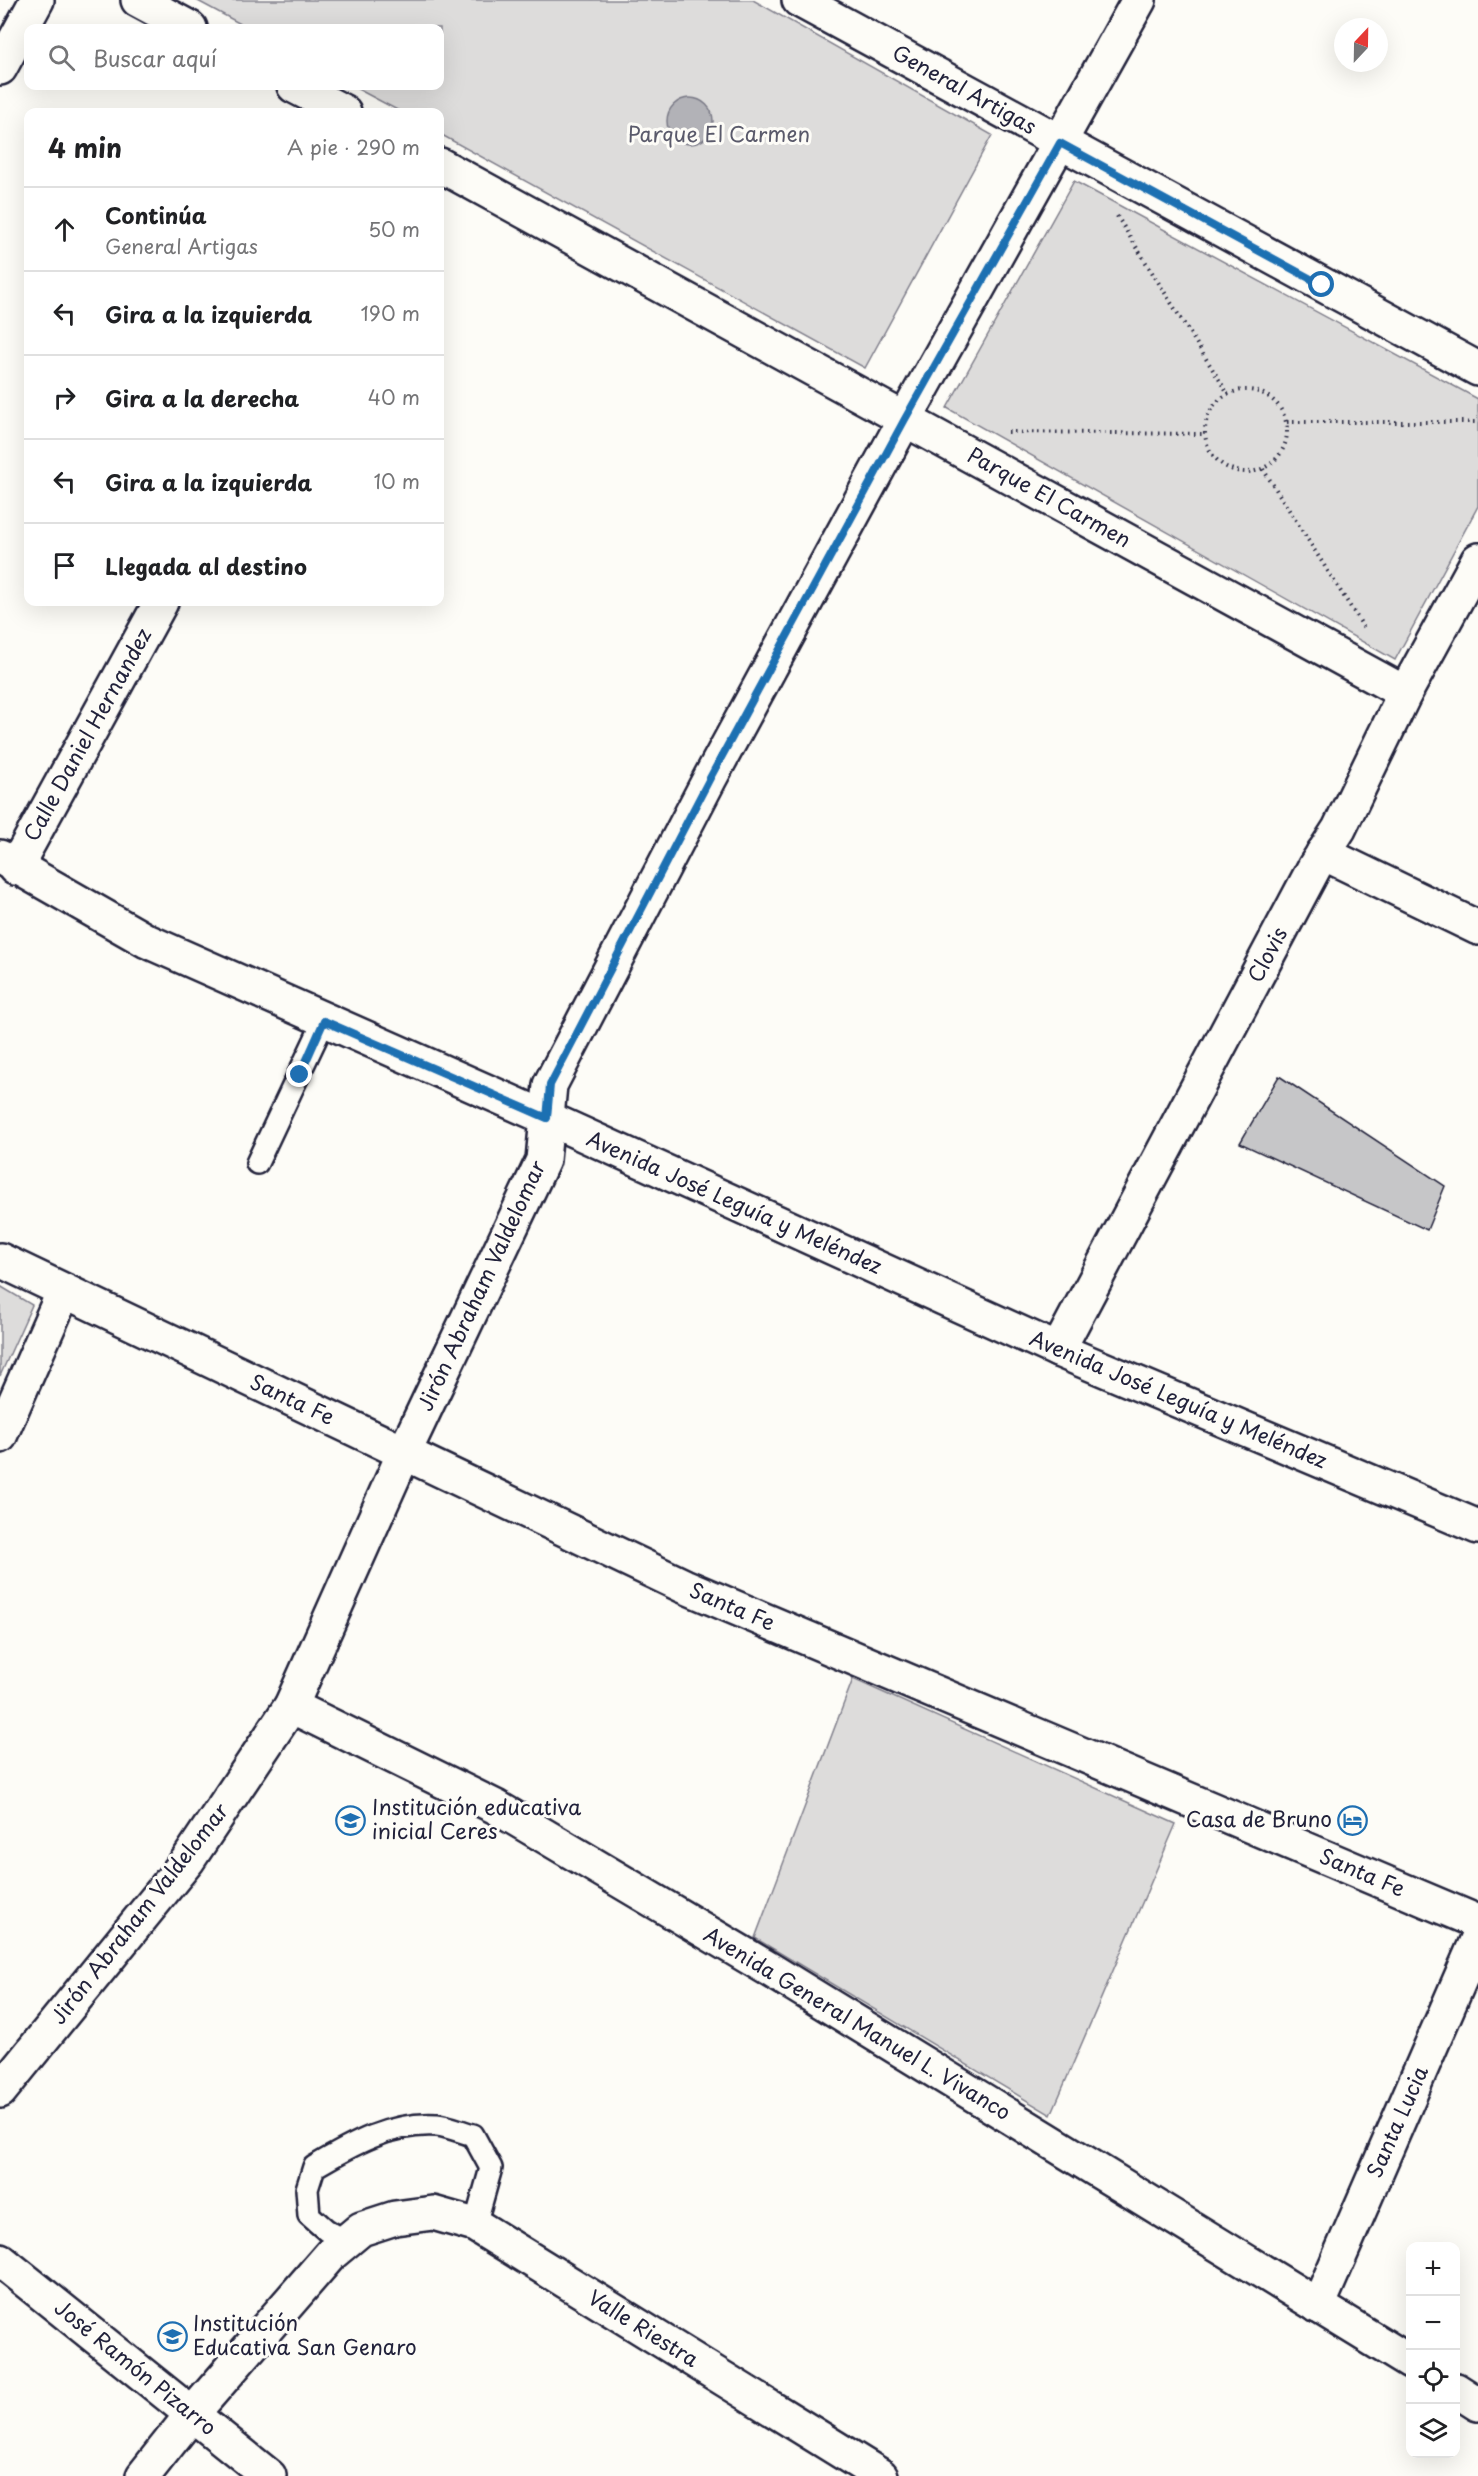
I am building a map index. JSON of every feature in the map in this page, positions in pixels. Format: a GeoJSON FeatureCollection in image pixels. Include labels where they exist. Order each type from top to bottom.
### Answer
{"type":"FeatureCollection","features":[{"type":"Feature","properties":{"kind":"street"},"geometry":{"type":"LineString","coordinates":[[0,68],[37,0]]}},
{"type":"Feature","properties":{"kind":"street"},"geometry":{"type":"LineString","coordinates":[[138,0],[183,24]]}},
{"type":"Feature","properties":{"kind":"street","name":"General Artigas"},"geometry":{"type":"LineString","coordinates":[[799,0],[1478,369]]}},
{"type":"Feature","properties":{"kind":"street","name":"Jirón Abraham Valdelomar"},"geometry":{"type":"LineString","coordinates":[[0,2091],[188,1860],[291,1707],[404,1453],[543,1160],[550,1085],[710,778],[905,419],[1139,0]]}},
{"type":"Feature","properties":{"kind":"street"},"geometry":{"type":"LineString","coordinates":[[302,90],[336,108]]}},
{"type":"Feature","properties":{"kind":"street","name":"Parque El Carmen"},"geometry":{"type":"LineString","coordinates":[[444,167],[1405,693]]}},
{"type":"Feature","properties":{"kind":"street","name":"Clovis"},"geometry":{"type":"LineString","coordinates":[[1058,1350],[1323,853],[1339,829],[1405,693],[1478,560]]}},
{"type":"Feature","properties":{"kind":"street","name":"Calle Daniel Hernandez"},"geometry":{"type":"LineString","coordinates":[[8,862],[158,606]]}},
{"type":"Feature","properties":{"kind":"street"},"geometry":{"type":"LineString","coordinates":[[1323,853],[1478,928]]}},
{"type":"Feature","properties":{"kind":"street","name":"Avenida José Leguía y Meléndez"},"geometry":{"type":"LineString","coordinates":[[8,862],[147,941],[547,1118],[1058,1350],[1478,1527]]}},
{"type":"Feature","properties":{"kind":"street","name":"Santa Fe"},"geometry":{"type":"LineString","coordinates":[[0,1260],[684,1586],[1478,1922]]}},
{"type":"Feature","properties":{"kind":"street"},"geometry":{"type":"LineString","coordinates":[[0,1436],[64,1291]]}},
{"type":"Feature","properties":{"kind":"street","name":"Avenida General Manuel L. Vivanco"},"geometry":{"type":"LineString","coordinates":[[291,1707],[496,1807],[769,1969],[1406,2360]]}},
{"type":"Feature","properties":{"kind":"street","name":"Santa Lucia"},"geometry":{"type":"LineString","coordinates":[[1318,2306],[1478,1938]]}},
{"type":"Feature","properties":{"kind":"street","name":"Valle Riestra"},"geometry":{"type":"LineString","coordinates":[[143,2476],[193,2413],[331,2254],[361,2229],[395,2218],[433,2213],[476,2225],[881,2476]]}},
{"type":"Feature","properties":{"kind":"street","name":"José Ramón Pizarro"},"geometry":{"type":"LineString","coordinates":[[0,2260],[269,2476]]}},
{"type":"Feature","properties":{"kind":"street"},"geometry":{"type":"LineString","coordinates":[[1460,2393],[1478,2404]]}},
{"type":"Feature","properties":{"kind":"lane"},"geometry":{"type":"LineString","coordinates":[[257,1163],[324,1021]]}},
{"type":"Feature","properties":{"kind":"lane"},"geometry":{"type":"LineString","coordinates":[[346,2242],[326,2230],[309,2215],[308,2189],[314,2167],[357,2141],[404,2128],[438,2125],[473,2135],[491,2168],[476,2225]]}},
{"type":"Feature","properties":{"kind":"path"},"geometry":{"type":"LineString","coordinates":[[1114,212],[1228,394]]}},
{"type":"Feature","properties":{"kind":"path"},"geometry":{"type":"LineString","coordinates":[[1242,389],[1264,394],[1278,404],[1287,422],[1288,435],[1285,447],[1273,462],[1263,469],[1245,472],[1226,466],[1212,454],[1205,434],[1205,423],[1218,400],[1242,389]]}},
{"type":"Feature","properties":{"kind":"path"},"geometry":{"type":"LineString","coordinates":[[1287,422],[1478,422]]}},
{"type":"Feature","properties":{"kind":"path"},"geometry":{"type":"LineString","coordinates":[[996,432],[1205,434]]}},
{"type":"Feature","properties":{"kind":"path"},"geometry":{"type":"LineString","coordinates":[[1263,469],[1368,634]]}},
{"type":"Feature","properties":{"kind":"green space","name":"Parque El Carmen"},"geometry":{"type":"Polygon","coordinates":[[[196,0],[753,0],[992,135],[865,368],[444,136],[444,108],[393,108],[360,90],[444,90],[444,24],[241,24],[196,0]]]}},
{"type":"Feature","properties":{"kind":"green space"},"geometry":{"type":"Polygon","coordinates":[[[1074,181],[1478,399],[1478,506],[1395,660],[947,408],[1074,181]]]}},
{"type":"Feature","properties":{"kind":"green space"},"geometry":{"type":"Polygon","coordinates":[[[0,1286],[32,1305],[0,1376],[0,1286]]]}},
{"type":"Feature","properties":{"kind":"green space"},"geometry":{"type":"Polygon","coordinates":[[[853,1679],[1176,1824],[1051,2115],[755,1938],[853,1679]]]}},
{"type":"Feature","properties":{"kind":"shaded area"},"geometry":{"type":"Polygon","coordinates":[[[690,98],[706,105],[713,121],[706,137],[690,144],[674,137],[667,121],[674,105],[690,98]]]}},
{"type":"Feature","properties":{"kind":"building"},"geometry":{"type":"Polygon","coordinates":[[[1279,1076],[1445,1186],[1427,1230],[1240,1143],[1279,1076]]]}},
{"type":"Feature","properties":{"kind":"place","name":"Institución educativa inicial Ceres"},"geometry":{"type":"Point","coordinates":[351,1820]}},
{"type":"Feature","properties":{"kind":"place","name":"Casa de Bruno"},"geometry":{"type":"Point","coordinates":[1353,1820]}},
{"type":"Feature","properties":{"kind":"place","name":"Institución Educativa San Genaro"},"geometry":{"type":"Point","coordinates":[172,2336]}},
{"type":"Feature","properties":{"kind":"route"},"geometry":{"type":"LineString","coordinates":[[300,1075],[324,1021],[547,1118],[550,1085],[710,778],[905,419],[1060,143],[1322,285]]}}]}
